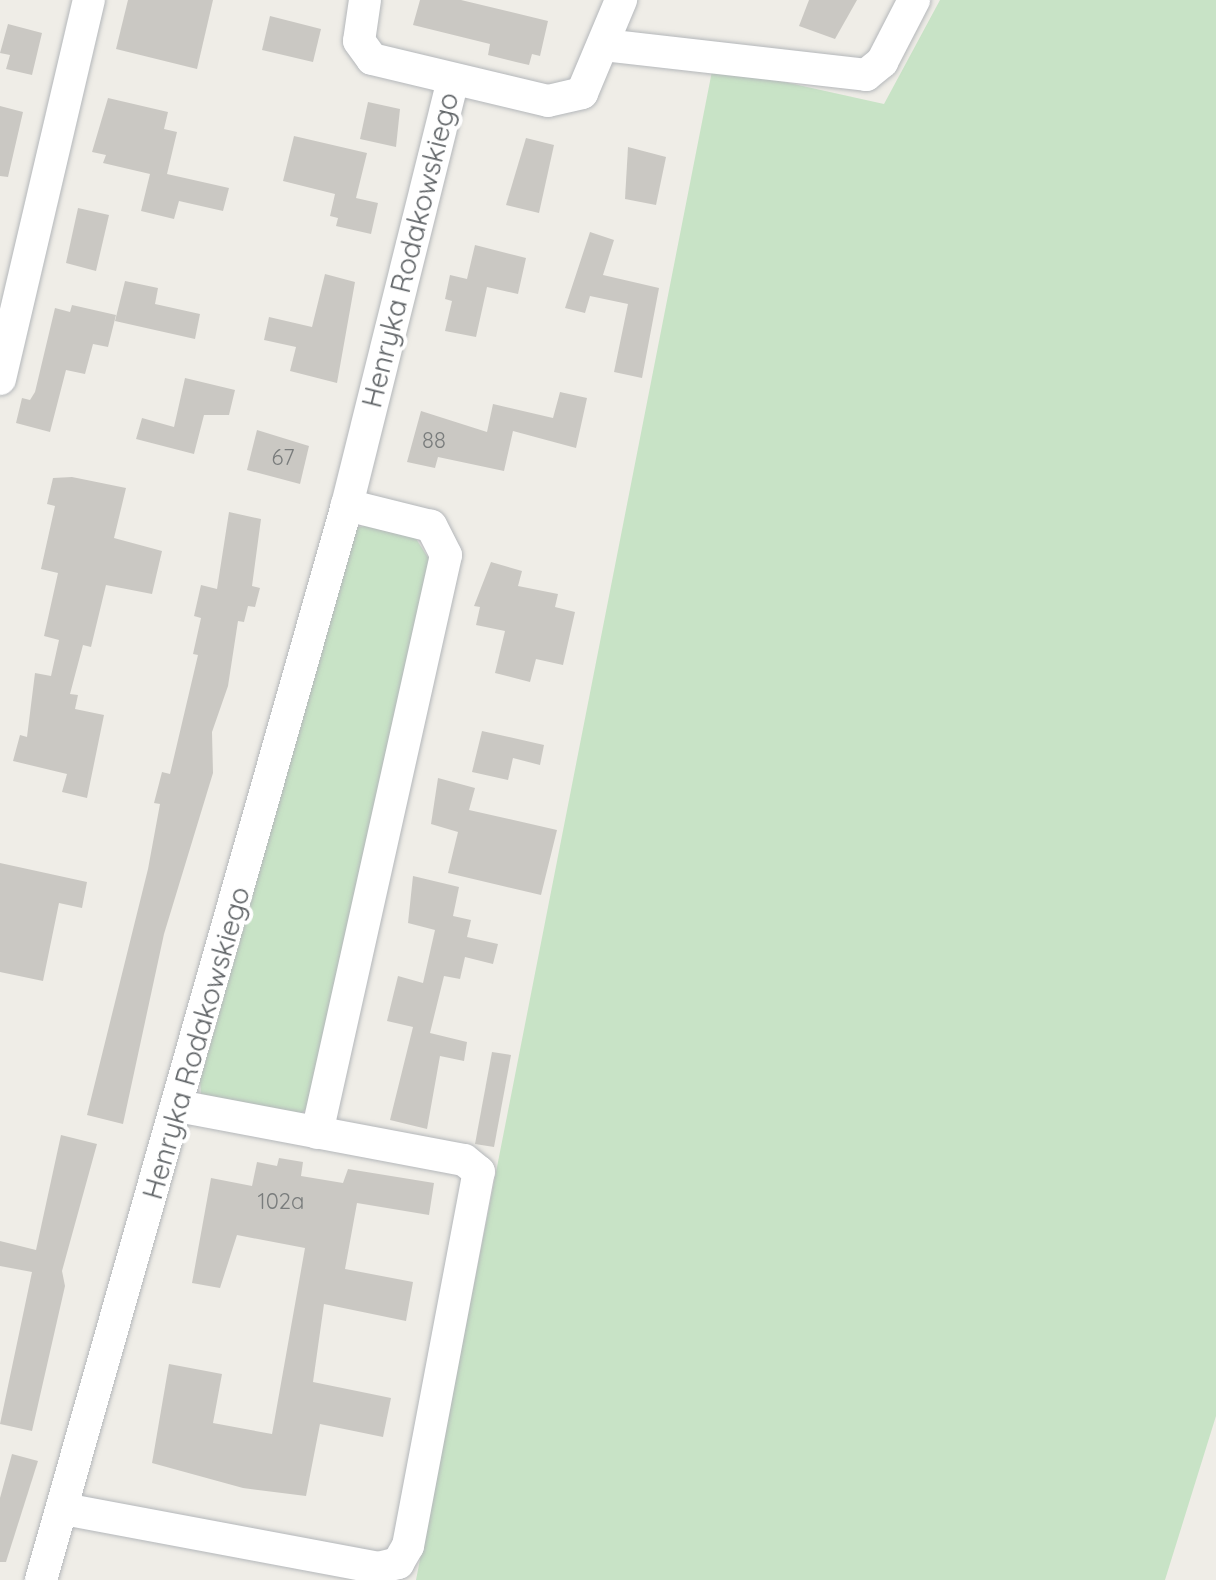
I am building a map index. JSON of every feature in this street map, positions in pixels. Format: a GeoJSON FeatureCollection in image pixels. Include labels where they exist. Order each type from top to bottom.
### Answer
{"type":"FeatureCollection","features":[{"type":"Feature","properties":{"kind":"street"},"geometry":{"type":"LineString","coordinates":[[0,379],[89,0]]}},
{"type":"Feature","properties":{"kind":"street","name":"Henryka Rodakowskiego"},"geometry":{"type":"LineString","coordinates":[[41,1580],[347,505],[453,80],[366,54],[358,33],[365,0]]}},
{"type":"Feature","properties":{"kind":"street"},"geometry":{"type":"LineString","coordinates":[[453,80],[569,100],[589,82],[622,0]]}},
{"type":"Feature","properties":{"kind":"street"},"geometry":{"type":"LineString","coordinates":[[604,45],[866,75],[882,62],[914,0]]}},
{"type":"Feature","properties":{"kind":"street"},"geometry":{"type":"LineString","coordinates":[[317,1133],[446,555],[431,526],[347,505]]}},
{"type":"Feature","properties":{"kind":"street"},"geometry":{"type":"LineString","coordinates":[[64,1509],[378,1568],[403,1558],[480,1176],[468,1162],[179,1106]]}},
{"type":"Feature","properties":{"kind":"green space"},"geometry":{"type":"Polygon","coordinates":[[[940,0],[1216,0],[1216,1416],[1165,1580],[416,1580],[713,66],[884,104],[940,0]]]}},
{"type":"Feature","properties":{"kind":"green space"},"geometry":{"type":"Polygon","coordinates":[[[377,523],[413,534],[434,567],[311,1104],[298,1117],[201,1094],[200,1081],[355,528],[377,523]]]}},
{"type":"Feature","properties":{"kind":"building"},"geometry":{"type":"Polygon","coordinates":[[[128,0],[213,0],[197,69],[116,49],[128,0]]]}},
{"type":"Feature","properties":{"kind":"building"},"geometry":{"type":"Polygon","coordinates":[[[420,0],[461,0],[548,21],[540,56],[532,54],[529,65],[516,62],[488,55],[490,44],[413,25],[420,0]]]}},
{"type":"Feature","properties":{"kind":"building"},"geometry":{"type":"Polygon","coordinates":[[[809,0],[857,0],[835,39],[799,26],[809,0]]]}},
{"type":"Feature","properties":{"kind":"building"},"geometry":{"type":"Polygon","coordinates":[[[270,16],[321,29],[313,62],[262,50],[270,16]]]}},
{"type":"Feature","properties":{"kind":"building"},"geometry":{"type":"Polygon","coordinates":[[[8,24],[42,33],[32,75],[6,69],[10,55],[0,53],[8,24]]]}},
{"type":"Feature","properties":{"kind":"building"},"geometry":{"type":"Polygon","coordinates":[[[108,98],[168,112],[164,129],[177,132],[167,174],[229,188],[223,211],[179,201],[174,219],[141,211],[150,174],[103,163],[106,155],[92,152],[108,98]]]}},
{"type":"Feature","properties":{"kind":"building"},"geometry":{"type":"Polygon","coordinates":[[[368,102],[400,109],[396,147],[360,139],[368,102]]]}},
{"type":"Feature","properties":{"kind":"building"},"geometry":{"type":"Polygon","coordinates":[[[0,106],[23,112],[8,177],[0,176],[0,106]]]}},
{"type":"Feature","properties":{"kind":"building"},"geometry":{"type":"Polygon","coordinates":[[[294,136],[367,153],[356,198],[378,203],[371,234],[336,226],[338,218],[330,216],[335,194],[283,181],[294,136]]]}},
{"type":"Feature","properties":{"kind":"building"},"geometry":{"type":"Polygon","coordinates":[[[526,138],[554,145],[539,213],[506,205],[526,138]]]}},
{"type":"Feature","properties":{"kind":"building"},"geometry":{"type":"Polygon","coordinates":[[[628,147],[666,157],[656,205],[625,199],[628,147]]]}},
{"type":"Feature","properties":{"kind":"building"},"geometry":{"type":"Polygon","coordinates":[[[78,208],[109,215],[96,271],[66,263],[78,208]]]}},
{"type":"Feature","properties":{"kind":"building"},"geometry":{"type":"Polygon","coordinates":[[[590,232],[614,240],[603,275],[659,288],[642,378],[614,372],[628,304],[590,296],[585,313],[565,308],[590,232]]]}},
{"type":"Feature","properties":{"kind":"building"},"geometry":{"type":"Polygon","coordinates":[[[475,245],[526,258],[518,294],[487,287],[476,337],[445,331],[452,301],[445,299],[450,275],[467,279],[475,245]]]}},
{"type":"Feature","properties":{"kind":"building"},"geometry":{"type":"Polygon","coordinates":[[[325,274],[355,282],[337,383],[290,371],[296,347],[264,340],[269,317],[312,327],[325,274]]]}},
{"type":"Feature","properties":{"kind":"building"},"geometry":{"type":"Polygon","coordinates":[[[125,281],[158,288],[155,304],[200,314],[195,339],[115,321],[125,281]]]}},
{"type":"Feature","properties":{"kind":"building"},"geometry":{"type":"Polygon","coordinates":[[[72,305],[116,315],[108,347],[93,344],[85,374],[66,370],[50,432],[16,423],[22,398],[30,400],[35,392],[55,308],[70,312],[72,305]]]}},
{"type":"Feature","properties":{"kind":"building"},"geometry":{"type":"Polygon","coordinates":[[[185,378],[235,390],[229,415],[204,415],[194,454],[136,439],[142,418],[174,427],[185,378]]]}},
{"type":"Feature","properties":{"kind":"building"},"geometry":{"type":"Polygon","coordinates":[[[560,392],[587,398],[576,448],[513,431],[504,471],[438,457],[435,468],[407,462],[421,411],[487,432],[493,404],[553,418],[560,392]]]}},
{"type":"Feature","properties":{"kind":"building"},"geometry":{"type":"Polygon","coordinates":[[[257,430],[309,446],[300,484],[247,470],[257,430]]]}},
{"type":"Feature","properties":{"kind":"building"},"geometry":{"type":"Polygon","coordinates":[[[72,477],[126,488],[114,538],[162,551],[152,594],[106,585],[91,647],[83,645],[70,694],[78,695],[75,709],[104,715],[87,798],[62,792],[67,774],[13,761],[20,735],[27,737],[35,673],[51,676],[59,640],[44,636],[58,573],[41,569],[55,506],[47,504],[53,478],[72,477]]]}},
{"type":"Feature","properties":{"kind":"building"},"geometry":{"type":"Polygon","coordinates":[[[229,512],[261,519],[252,586],[260,588],[255,607],[248,606],[244,622],[238,621],[228,686],[212,732],[213,773],[164,934],[123,1124],[87,1115],[148,869],[160,804],[154,803],[162,772],[170,774],[198,655],[193,654],[201,618],[194,616],[201,585],[217,589],[229,512]]]}},
{"type":"Feature","properties":{"kind":"building"},"geometry":{"type":"Polygon","coordinates":[[[491,562],[522,571],[518,586],[558,594],[555,607],[575,612],[563,665],[536,659],[530,682],[495,673],[505,631],[476,625],[480,607],[474,606],[491,562]]]}},
{"type":"Feature","properties":{"kind":"building"},"geometry":{"type":"Polygon","coordinates":[[[482,731],[544,745],[540,765],[513,758],[508,780],[472,772],[482,731]]]}},
{"type":"Feature","properties":{"kind":"building"},"geometry":{"type":"Polygon","coordinates":[[[438,778],[475,788],[469,810],[557,830],[541,895],[448,873],[458,832],[431,824],[438,778]]]}},
{"type":"Feature","properties":{"kind":"building"},"geometry":{"type":"Polygon","coordinates":[[[0,863],[87,882],[82,908],[59,903],[43,981],[0,972],[0,863]]]}},
{"type":"Feature","properties":{"kind":"building"},"geometry":{"type":"Polygon","coordinates":[[[413,876],[459,887],[453,916],[471,920],[467,937],[498,944],[493,964],[465,957],[460,979],[444,976],[430,1033],[467,1042],[464,1061],[440,1056],[427,1129],[390,1120],[413,1027],[387,1021],[398,976],[423,983],[435,930],[408,923],[413,876]]]}},
{"type":"Feature","properties":{"kind":"building"},"geometry":{"type":"Polygon","coordinates":[[[492,1052],[511,1055],[494,1147],[475,1144],[492,1052]]]}},
{"type":"Feature","properties":{"kind":"building"},"geometry":{"type":"Polygon","coordinates":[[[61,1135],[97,1144],[62,1271],[65,1286],[32,1431],[0,1424],[32,1272],[0,1266],[0,1241],[36,1250],[61,1135]]]}},
{"type":"Feature","properties":{"kind":"building"},"geometry":{"type":"Polygon","coordinates":[[[279,1158],[303,1162],[301,1176],[343,1183],[348,1169],[434,1183],[429,1215],[357,1203],[345,1269],[413,1282],[406,1321],[324,1304],[313,1382],[391,1398],[383,1437],[320,1424],[306,1496],[243,1488],[152,1463],[169,1364],[222,1374],[213,1423],[272,1434],[305,1248],[237,1235],[220,1288],[192,1283],[211,1178],[252,1186],[257,1162],[277,1166],[279,1158]]]}},
{"type":"Feature","properties":{"kind":"building"},"geometry":{"type":"Polygon","coordinates":[[[12,1454],[38,1461],[6,1562],[0,1562],[0,1498],[12,1454]]]}}]}
